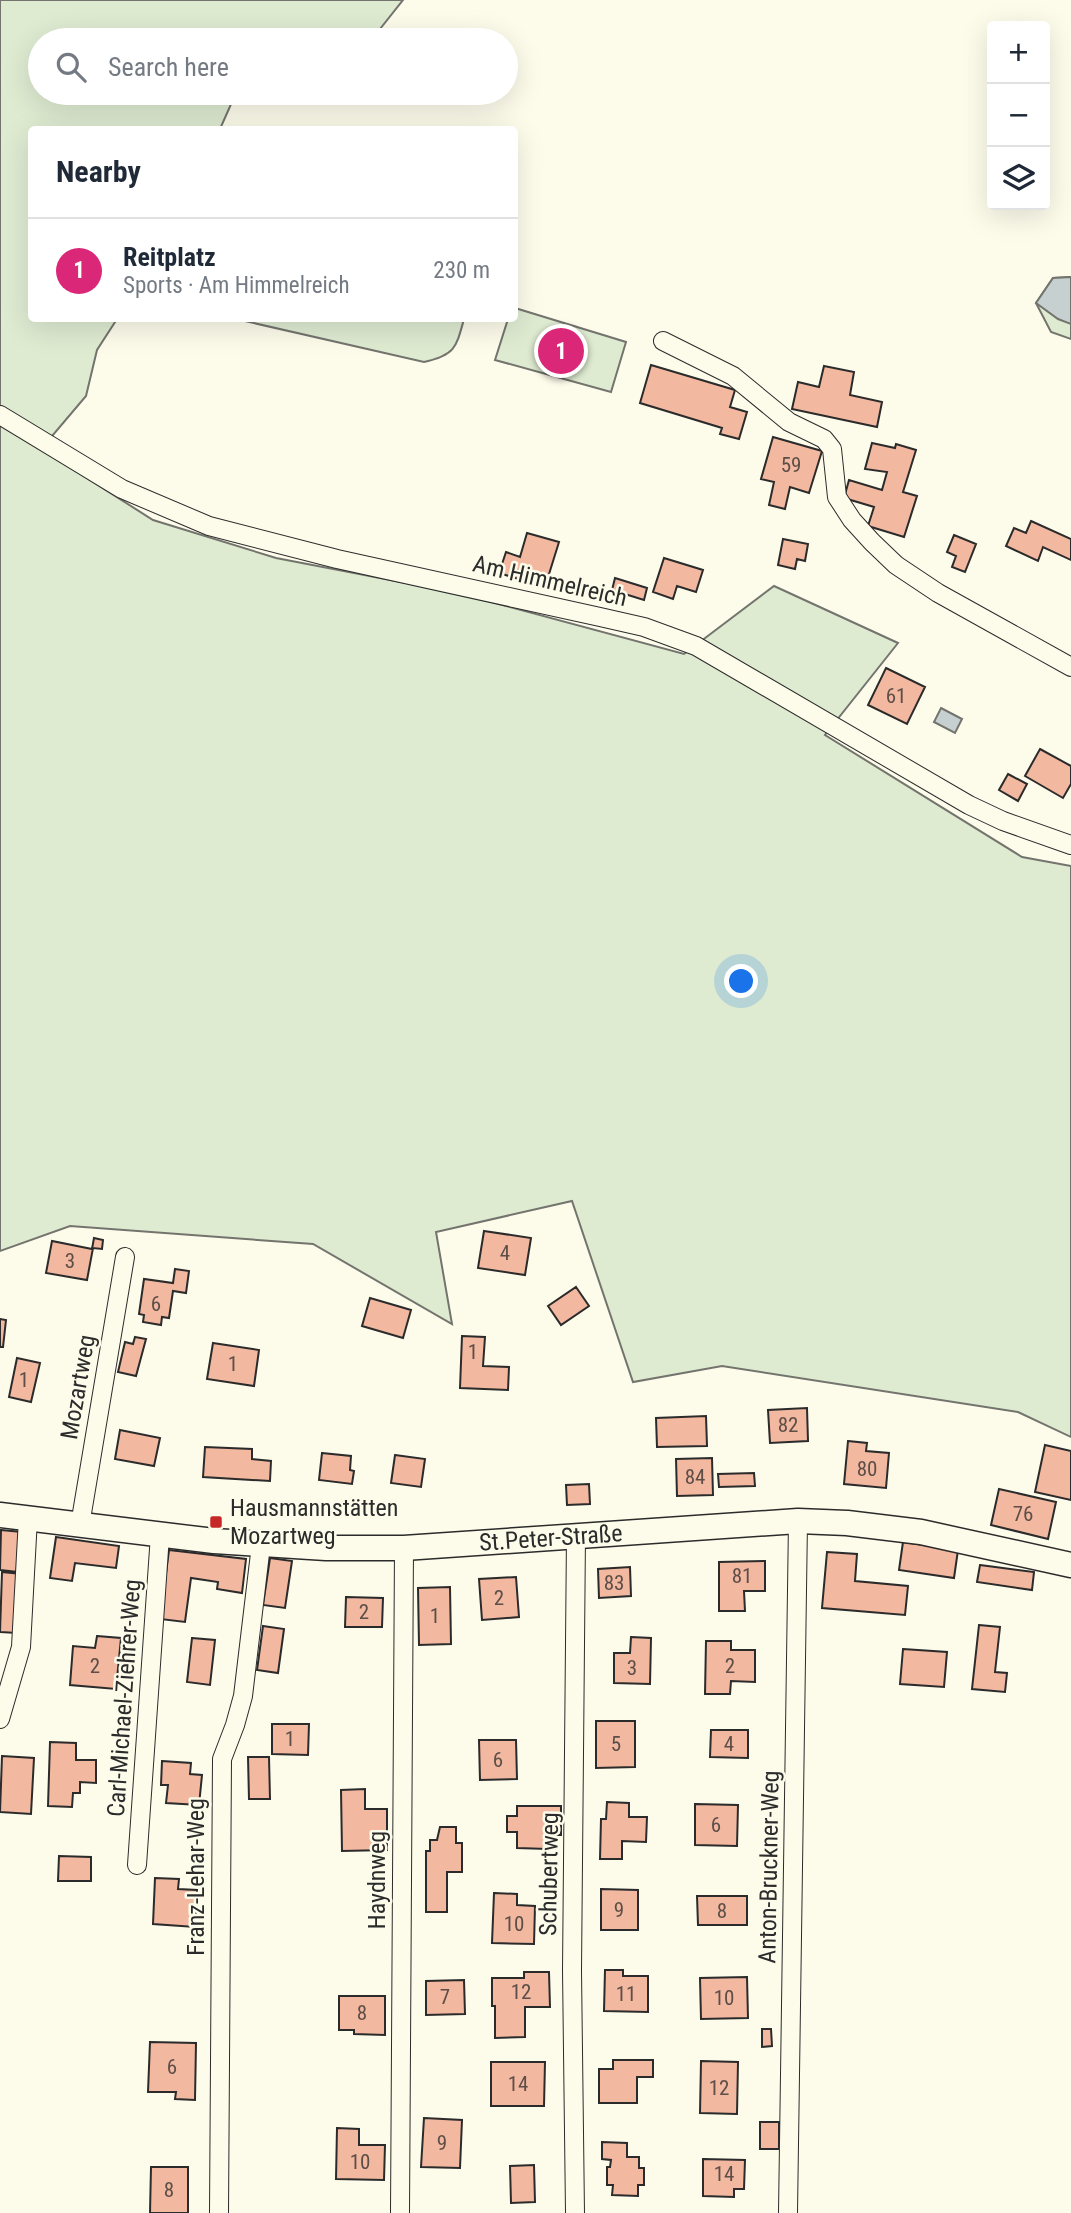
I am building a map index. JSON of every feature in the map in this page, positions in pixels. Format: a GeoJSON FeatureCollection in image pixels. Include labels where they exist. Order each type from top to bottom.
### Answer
{"type":"FeatureCollection","features":[{"type":"Feature","properties":{"kind":"main road","name":"St.Peter-Straße"},"geometry":{"type":"LineString","coordinates":[[0,1514],[160,1535],[326,1548],[404,1548],[799,1521],[846,1523],[921,1532],[1071,1564]]}},
{"type":"Feature","properties":{"kind":"street"},"geometry":{"type":"LineString","coordinates":[[663,341],[733,376],[789,422],[824,439],[832,449],[837,497],[852,520],[896,565],[939,593],[1071,667]]}},
{"type":"Feature","properties":{"kind":"street","name":"Am Himmelreich"},"geometry":{"type":"LineString","coordinates":[[0,415],[122,489],[209,526],[337,559],[611,619],[656,631],[696,646],[969,805],[1003,821],[1071,845]]}},
{"type":"Feature","properties":{"kind":"street","name":"Mozartweg"},"geometry":{"type":"LineString","coordinates":[[80,1525],[125,1257]]}},
{"type":"Feature","properties":{"kind":"street"},"geometry":{"type":"LineString","coordinates":[[0,1719],[21,1647],[28,1518]]}},
{"type":"Feature","properties":{"kind":"street","name":"Anton-Bruckner-Weg"},"geometry":{"type":"LineString","coordinates":[[788,2213],[799,1521]]}},
{"type":"Feature","properties":{"kind":"street","name":"Carl-Michael-Ziehrer-Weg"},"geometry":{"type":"LineString","coordinates":[[137,1865],[160,1535]]}},
{"type":"Feature","properties":{"kind":"street","name":"Schubertweg"},"geometry":{"type":"LineString","coordinates":[[575,2213],[572,1970],[576,1535]]}},
{"type":"Feature","properties":{"kind":"street","name":"Franz-Lehar-Weg"},"geometry":{"type":"LineString","coordinates":[[219,2213],[222,1759],[243,1696],[261,1545]]}},
{"type":"Feature","properties":{"kind":"street","name":"Haydnweg"},"geometry":{"type":"LineString","coordinates":[[400,2213],[404,1548]]}},
{"type":"Feature","properties":{"kind":"green space"},"geometry":{"type":"Polygon","coordinates":[[[0,0],[403,0],[381,28],[28,28],[28,105],[231,105],[221,126],[28,126],[28,322],[115,322],[97,350],[86,396],[41,449],[153,520],[276,558],[458,593],[684,654],[774,586],[898,643],[825,735],[1022,857],[1071,866],[1071,1437],[1018,1412],[722,1366],[633,1382],[572,1201],[436,1232],[452,1324],[313,1244],[70,1226],[0,1251],[0,0]]]}},
{"type":"Feature","properties":{"kind":"green space"},"geometry":{"type":"Polygon","coordinates":[[[1071,277],[1071,339],[1051,332],[1036,303],[1053,278],[1071,277]]]}},
{"type":"Feature","properties":{"kind":"green space"},"geometry":{"type":"Polygon","coordinates":[[[518,309],[626,342],[611,392],[495,360],[507,322],[518,322],[518,309]]]}},
{"type":"Feature","properties":{"kind":"green space"},"geometry":{"type":"Polygon","coordinates":[[[249,322],[463,322],[453,349],[424,362],[249,322]]]}},
{"type":"Feature","properties":{"kind":"shaded area"},"geometry":{"type":"Polygon","coordinates":[[[1071,277],[1071,324],[1058,319],[1036,303],[1053,278],[1071,277]]]}},
{"type":"Feature","properties":{"kind":"shaded area"},"geometry":{"type":"Polygon","coordinates":[[[941,708],[962,719],[955,733],[934,722],[941,708]]]}},
{"type":"Feature","properties":{"kind":"building"},"geometry":{"type":"Polygon","coordinates":[[[651,365],[735,390],[730,407],[747,412],[739,439],[720,434],[722,428],[640,403],[651,365]]]}},
{"type":"Feature","properties":{"kind":"building"},"geometry":{"type":"Polygon","coordinates":[[[824,366],[854,372],[850,395],[882,402],[877,427],[792,409],[798,382],[819,387],[824,366]]]}},
{"type":"Feature","properties":{"kind":"building"},"geometry":{"type":"Polygon","coordinates":[[[773,437],[822,451],[809,493],[790,487],[785,509],[769,505],[774,482],[761,479],[773,437]]]}},
{"type":"Feature","properties":{"kind":"building"},"geometry":{"type":"Polygon","coordinates":[[[872,443],[895,448],[896,444],[916,450],[903,492],[917,496],[904,537],[868,526],[874,507],[844,498],[849,480],[882,490],[887,472],[865,469],[872,443]]]}},
{"type":"Feature","properties":{"kind":"building"},"geometry":{"type":"Polygon","coordinates":[[[1031,521],[1071,539],[1071,560],[1043,547],[1038,561],[1006,546],[1014,528],[1026,533],[1031,521]]]}},
{"type":"Feature","properties":{"kind":"building"},"geometry":{"type":"Polygon","coordinates":[[[527,533],[559,542],[545,587],[499,573],[506,552],[520,557],[527,533]]]}},
{"type":"Feature","properties":{"kind":"building"},"geometry":{"type":"Polygon","coordinates":[[[954,535],[976,544],[965,572],[952,567],[956,556],[947,552],[954,535]]]}},
{"type":"Feature","properties":{"kind":"building"},"geometry":{"type":"Polygon","coordinates":[[[783,539],[808,544],[805,561],[797,559],[795,569],[778,565],[783,539]]]}},
{"type":"Feature","properties":{"kind":"building"},"geometry":{"type":"Polygon","coordinates":[[[664,558],[703,570],[696,592],[677,586],[673,599],[653,592],[664,558]]]}},
{"type":"Feature","properties":{"kind":"building"},"geometry":{"type":"Polygon","coordinates":[[[615,578],[647,588],[644,600],[612,590],[615,578]]]}},
{"type":"Feature","properties":{"kind":"building"},"geometry":{"type":"Polygon","coordinates":[[[886,668],[925,687],[907,724],[868,705],[886,668]]]}},
{"type":"Feature","properties":{"kind":"building"},"geometry":{"type":"Polygon","coordinates":[[[1040,749],[1071,766],[1071,784],[1063,798],[1025,776],[1040,749]]]}},
{"type":"Feature","properties":{"kind":"building"},"geometry":{"type":"Polygon","coordinates":[[[1008,774],[1027,784],[1018,801],[999,790],[1008,774]]]}},
{"type":"Feature","properties":{"kind":"building"},"geometry":{"type":"Polygon","coordinates":[[[484,1231],[531,1238],[525,1275],[478,1268],[484,1231]]]}},
{"type":"Feature","properties":{"kind":"building"},"geometry":{"type":"Polygon","coordinates":[[[94,1238],[103,1240],[102,1249],[93,1248],[87,1280],[46,1273],[52,1241],[92,1249],[94,1238]]]}},
{"type":"Feature","properties":{"kind":"building"},"geometry":{"type":"Polygon","coordinates":[[[175,1269],[189,1271],[186,1293],[173,1291],[169,1318],[162,1317],[161,1325],[143,1322],[144,1315],[139,1314],[144,1279],[173,1283],[175,1269]]]}},
{"type":"Feature","properties":{"kind":"building"},"geometry":{"type":"Polygon","coordinates":[[[576,1287],[589,1306],[561,1325],[548,1306],[576,1287]]]}},
{"type":"Feature","properties":{"kind":"building"},"geometry":{"type":"Polygon","coordinates":[[[370,1298],[411,1310],[403,1338],[362,1326],[370,1298]]]}},
{"type":"Feature","properties":{"kind":"building"},"geometry":{"type":"Polygon","coordinates":[[[0,1319],[6,1320],[3,1347],[0,1347],[0,1319]]]}},
{"type":"Feature","properties":{"kind":"building"},"geometry":{"type":"Polygon","coordinates":[[[462,1336],[485,1337],[483,1366],[509,1367],[508,1390],[460,1388],[462,1336]]]}},
{"type":"Feature","properties":{"kind":"building"},"geometry":{"type":"Polygon","coordinates":[[[135,1337],[146,1339],[136,1376],[118,1372],[125,1342],[133,1344],[135,1337]]]}},
{"type":"Feature","properties":{"kind":"building"},"geometry":{"type":"Polygon","coordinates":[[[213,1343],[259,1350],[254,1386],[207,1379],[213,1343]]]}},
{"type":"Feature","properties":{"kind":"building"},"geometry":{"type":"Polygon","coordinates":[[[17,1358],[40,1363],[31,1402],[9,1397],[17,1358]]]}},
{"type":"Feature","properties":{"kind":"building"},"geometry":{"type":"Polygon","coordinates":[[[807,1408],[808,1441],[770,1443],[768,1410],[807,1408]]]}},
{"type":"Feature","properties":{"kind":"building"},"geometry":{"type":"Polygon","coordinates":[[[706,1416],[707,1446],[657,1447],[656,1418],[706,1416]]]}},
{"type":"Feature","properties":{"kind":"building"},"geometry":{"type":"Polygon","coordinates":[[[120,1430],[160,1438],[154,1466],[115,1459],[120,1430]]]}},
{"type":"Feature","properties":{"kind":"building"},"geometry":{"type":"Polygon","coordinates":[[[848,1441],[867,1443],[866,1451],[889,1453],[886,1488],[844,1484],[848,1441]]]}},
{"type":"Feature","properties":{"kind":"building"},"geometry":{"type":"Polygon","coordinates":[[[1045,1445],[1071,1451],[1071,1500],[1035,1492],[1045,1445]]]}},
{"type":"Feature","properties":{"kind":"building"},"geometry":{"type":"Polygon","coordinates":[[[205,1447],[252,1449],[252,1459],[271,1461],[270,1481],[203,1477],[205,1447]]]}},
{"type":"Feature","properties":{"kind":"building"},"geometry":{"type":"Polygon","coordinates":[[[322,1453],[351,1456],[350,1470],[354,1471],[352,1484],[319,1480],[322,1453]]]}},
{"type":"Feature","properties":{"kind":"building"},"geometry":{"type":"Polygon","coordinates":[[[395,1455],[425,1459],[421,1487],[391,1483],[395,1455]]]}},
{"type":"Feature","properties":{"kind":"building"},"geometry":{"type":"Polygon","coordinates":[[[712,1458],[713,1495],[677,1496],[676,1459],[712,1458]]]}},
{"type":"Feature","properties":{"kind":"building"},"geometry":{"type":"Polygon","coordinates":[[[754,1473],[755,1486],[719,1487],[718,1474],[754,1473]]]}},
{"type":"Feature","properties":{"kind":"building"},"geometry":{"type":"Polygon","coordinates":[[[589,1484],[590,1504],[567,1505],[566,1485],[589,1484]]]}},
{"type":"Feature","properties":{"kind":"building"},"geometry":{"type":"Polygon","coordinates":[[[999,1489],[1056,1502],[1048,1539],[991,1525],[999,1489]]]}},
{"type":"Feature","properties":{"kind":"building"},"geometry":{"type":"Polygon","coordinates":[[[1,1530],[22,1532],[18,1572],[0,1570],[1,1530]]]}},
{"type":"Feature","properties":{"kind":"building"},"geometry":{"type":"Polygon","coordinates":[[[56,1537],[119,1546],[116,1568],[75,1563],[72,1581],[50,1578],[56,1537]]]}},
{"type":"Feature","properties":{"kind":"building"},"geometry":{"type":"Polygon","coordinates":[[[903,1542],[958,1550],[954,1578],[899,1570],[903,1542]]]}},
{"type":"Feature","properties":{"kind":"building"},"geometry":{"type":"Polygon","coordinates":[[[169,1550],[246,1559],[242,1593],[217,1589],[218,1582],[191,1578],[185,1622],[160,1619],[169,1550]]]}},
{"type":"Feature","properties":{"kind":"building"},"geometry":{"type":"Polygon","coordinates":[[[827,1552],[857,1554],[855,1581],[908,1586],[905,1615],[822,1608],[827,1552]]]}},
{"type":"Feature","properties":{"kind":"building"},"geometry":{"type":"Polygon","coordinates":[[[270,1558],[292,1561],[285,1608],[263,1605],[270,1558]]]}},
{"type":"Feature","properties":{"kind":"building"},"geometry":{"type":"Polygon","coordinates":[[[765,1561],[765,1591],[744,1591],[745,1611],[719,1611],[719,1562],[765,1561]]]}},
{"type":"Feature","properties":{"kind":"building"},"geometry":{"type":"Polygon","coordinates":[[[980,1565],[1034,1572],[1032,1590],[977,1582],[980,1565]]]}},
{"type":"Feature","properties":{"kind":"building"},"geometry":{"type":"Polygon","coordinates":[[[630,1567],[631,1596],[599,1598],[598,1569],[630,1567]]]}},
{"type":"Feature","properties":{"kind":"building"},"geometry":{"type":"Polygon","coordinates":[[[2,1572],[22,1574],[17,1633],[0,1632],[2,1572]]]}},
{"type":"Feature","properties":{"kind":"building"},"geometry":{"type":"Polygon","coordinates":[[[516,1577],[519,1617],[482,1620],[479,1579],[516,1577]]]}},
{"type":"Feature","properties":{"kind":"building"},"geometry":{"type":"Polygon","coordinates":[[[450,1587],[451,1644],[419,1645],[418,1588],[450,1587]]]}},
{"type":"Feature","properties":{"kind":"building"},"geometry":{"type":"Polygon","coordinates":[[[346,1597],[383,1598],[382,1627],[345,1627],[346,1597]]]}},
{"type":"Feature","properties":{"kind":"building"},"geometry":{"type":"Polygon","coordinates":[[[979,1625],[1000,1627],[995,1672],[1007,1673],[1005,1692],[972,1689],[979,1625]]]}},
{"type":"Feature","properties":{"kind":"building"},"geometry":{"type":"Polygon","coordinates":[[[263,1626],[284,1629],[278,1673],[257,1670],[263,1626]]]}},
{"type":"Feature","properties":{"kind":"building"},"geometry":{"type":"Polygon","coordinates":[[[97,1636],[121,1638],[116,1689],[70,1685],[73,1646],[95,1648],[97,1636]]]}},
{"type":"Feature","properties":{"kind":"building"},"geometry":{"type":"Polygon","coordinates":[[[631,1637],[651,1638],[650,1684],[614,1683],[614,1653],[630,1653],[631,1637]]]}},
{"type":"Feature","properties":{"kind":"building"},"geometry":{"type":"Polygon","coordinates":[[[192,1638],[215,1640],[210,1685],[187,1682],[192,1638]]]}},
{"type":"Feature","properties":{"kind":"building"},"geometry":{"type":"Polygon","coordinates":[[[706,1641],[731,1641],[731,1650],[755,1650],[755,1682],[731,1681],[730,1694],[705,1694],[706,1641]]]}},
{"type":"Feature","properties":{"kind":"building"},"geometry":{"type":"Polygon","coordinates":[[[903,1649],[947,1652],[944,1687],[900,1684],[903,1649]]]}},
{"type":"Feature","properties":{"kind":"building"},"geometry":{"type":"Polygon","coordinates":[[[596,1721],[635,1721],[635,1767],[596,1768],[596,1721]]]}},
{"type":"Feature","properties":{"kind":"building"},"geometry":{"type":"Polygon","coordinates":[[[272,1724],[309,1724],[308,1755],[272,1754],[272,1724]]]}},
{"type":"Feature","properties":{"kind":"building"},"geometry":{"type":"Polygon","coordinates":[[[711,1730],[748,1730],[748,1758],[710,1757],[711,1730]]]}},
{"type":"Feature","properties":{"kind":"building"},"geometry":{"type":"Polygon","coordinates":[[[479,1740],[516,1740],[517,1779],[480,1780],[479,1740]]]}},
{"type":"Feature","properties":{"kind":"building"},"geometry":{"type":"Polygon","coordinates":[[[50,1742],[76,1743],[76,1760],[96,1760],[96,1783],[80,1782],[80,1793],[73,1793],[72,1807],[48,1806],[50,1742]]]}},
{"type":"Feature","properties":{"kind":"building"},"geometry":{"type":"Polygon","coordinates":[[[2,1756],[34,1758],[31,1814],[0,1812],[2,1756]]]}},
{"type":"Feature","properties":{"kind":"building"},"geometry":{"type":"Polygon","coordinates":[[[248,1757],[269,1757],[270,1799],[249,1799],[248,1757]]]}},
{"type":"Feature","properties":{"kind":"building"},"geometry":{"type":"Polygon","coordinates":[[[162,1761],[191,1763],[190,1774],[202,1775],[199,1805],[166,1803],[168,1785],[161,1785],[162,1761]]]}},
{"type":"Feature","properties":{"kind":"building"},"geometry":{"type":"Polygon","coordinates":[[[365,1789],[365,1809],[387,1809],[387,1850],[342,1851],[341,1790],[365,1789]]]}},
{"type":"Feature","properties":{"kind":"building"},"geometry":{"type":"Polygon","coordinates":[[[607,1802],[629,1803],[629,1817],[647,1817],[646,1842],[622,1841],[622,1859],[600,1859],[601,1819],[606,1819],[607,1802]]]}},
{"type":"Feature","properties":{"kind":"building"},"geometry":{"type":"Polygon","coordinates":[[[695,1804],[738,1805],[737,1846],[695,1845],[695,1804]]]}},
{"type":"Feature","properties":{"kind":"building"},"geometry":{"type":"Polygon","coordinates":[[[517,1806],[561,1806],[561,1835],[548,1835],[548,1849],[517,1848],[517,1832],[507,1832],[507,1816],[517,1816],[517,1806]]]}},
{"type":"Feature","properties":{"kind":"building"},"geometry":{"type":"Polygon","coordinates":[[[440,1827],[456,1827],[456,1843],[462,1843],[462,1872],[447,1872],[447,1912],[426,1912],[426,1851],[430,1851],[430,1840],[437,1840],[440,1827]]]}},
{"type":"Feature","properties":{"kind":"building"},"geometry":{"type":"Polygon","coordinates":[[[59,1856],[91,1857],[91,1881],[58,1881],[59,1856]]]}},
{"type":"Feature","properties":{"kind":"building"},"geometry":{"type":"Polygon","coordinates":[[[155,1878],[179,1879],[178,1889],[197,1890],[195,1927],[153,1924],[155,1878]]]}},
{"type":"Feature","properties":{"kind":"building"},"geometry":{"type":"Polygon","coordinates":[[[601,1889],[638,1890],[638,1930],[601,1930],[601,1889]]]}},
{"type":"Feature","properties":{"kind":"building"},"geometry":{"type":"Polygon","coordinates":[[[494,1893],[517,1894],[517,1905],[535,1906],[534,1944],[492,1943],[494,1893]]]}},
{"type":"Feature","properties":{"kind":"building"},"geometry":{"type":"Polygon","coordinates":[[[697,1896],[747,1896],[747,1925],[698,1925],[697,1896]]]}},
{"type":"Feature","properties":{"kind":"building"},"geometry":{"type":"Polygon","coordinates":[[[605,1970],[623,1970],[623,1976],[648,1976],[648,2012],[604,2011],[605,1970]]]}},
{"type":"Feature","properties":{"kind":"building"},"geometry":{"type":"Polygon","coordinates":[[[524,1972],[549,1972],[550,2007],[525,2007],[525,2037],[495,2038],[492,1978],[524,1978],[524,1972]]]}},
{"type":"Feature","properties":{"kind":"building"},"geometry":{"type":"Polygon","coordinates":[[[747,1977],[748,2018],[701,2019],[700,1978],[747,1977]]]}},
{"type":"Feature","properties":{"kind":"building"},"geometry":{"type":"Polygon","coordinates":[[[464,1980],[465,2014],[426,2015],[426,1981],[464,1980]]]}},
{"type":"Feature","properties":{"kind":"building"},"geometry":{"type":"Polygon","coordinates":[[[339,1996],[385,1996],[385,2035],[354,2034],[354,2030],[339,2030],[339,1996]]]}},
{"type":"Feature","properties":{"kind":"building"},"geometry":{"type":"Polygon","coordinates":[[[762,2029],[771,2029],[772,2046],[762,2047],[762,2029]]]}},
{"type":"Feature","properties":{"kind":"building"},"geometry":{"type":"Polygon","coordinates":[[[150,2042],[196,2043],[195,2100],[175,2099],[176,2092],[148,2092],[150,2042]]]}},
{"type":"Feature","properties":{"kind":"building"},"geometry":{"type":"Polygon","coordinates":[[[613,2060],[653,2060],[653,2077],[637,2077],[637,2103],[599,2103],[599,2069],[613,2069],[613,2060]]]}},
{"type":"Feature","properties":{"kind":"building"},"geometry":{"type":"Polygon","coordinates":[[[701,2061],[738,2062],[737,2114],[700,2113],[701,2061]]]}},
{"type":"Feature","properties":{"kind":"building"},"geometry":{"type":"Polygon","coordinates":[[[491,2062],[545,2062],[544,2106],[491,2106],[491,2062]]]}},
{"type":"Feature","properties":{"kind":"building"},"geometry":{"type":"Polygon","coordinates":[[[424,2118],[462,2120],[460,2168],[421,2167],[424,2118]]]}},
{"type":"Feature","properties":{"kind":"building"},"geometry":{"type":"Polygon","coordinates":[[[760,2122],[779,2122],[779,2149],[760,2149],[760,2122]]]}},
{"type":"Feature","properties":{"kind":"building"},"geometry":{"type":"Polygon","coordinates":[[[337,2128],[359,2129],[359,2145],[385,2145],[384,2180],[336,2179],[337,2128]]]}},
{"type":"Feature","properties":{"kind":"building"},"geometry":{"type":"Polygon","coordinates":[[[602,2142],[627,2143],[627,2157],[639,2157],[639,2168],[644,2168],[644,2185],[638,2185],[638,2196],[612,2195],[613,2185],[607,2185],[607,2167],[610,2167],[611,2160],[602,2159],[602,2142]]]}},
{"type":"Feature","properties":{"kind":"building"},"geometry":{"type":"Polygon","coordinates":[[[703,2159],[745,2160],[744,2189],[734,2189],[734,2197],[703,2196],[703,2159]]]}},
{"type":"Feature","properties":{"kind":"building"},"geometry":{"type":"Polygon","coordinates":[[[534,2165],[535,2202],[511,2203],[510,2166],[534,2165]]]}},
{"type":"Feature","properties":{"kind":"building"},"geometry":{"type":"Polygon","coordinates":[[[151,2167],[188,2167],[188,2213],[150,2213],[151,2167]]]}},
{"type":"Feature","properties":{"kind":"place","name":"Reitplatz"},"geometry":{"type":"Point","coordinates":[561,351]}},
{"type":"Feature","properties":{"kind":"place","name":"Hausmannstätten Mozartweg"},"geometry":{"type":"Point","coordinates":[216,1522]}}]}
